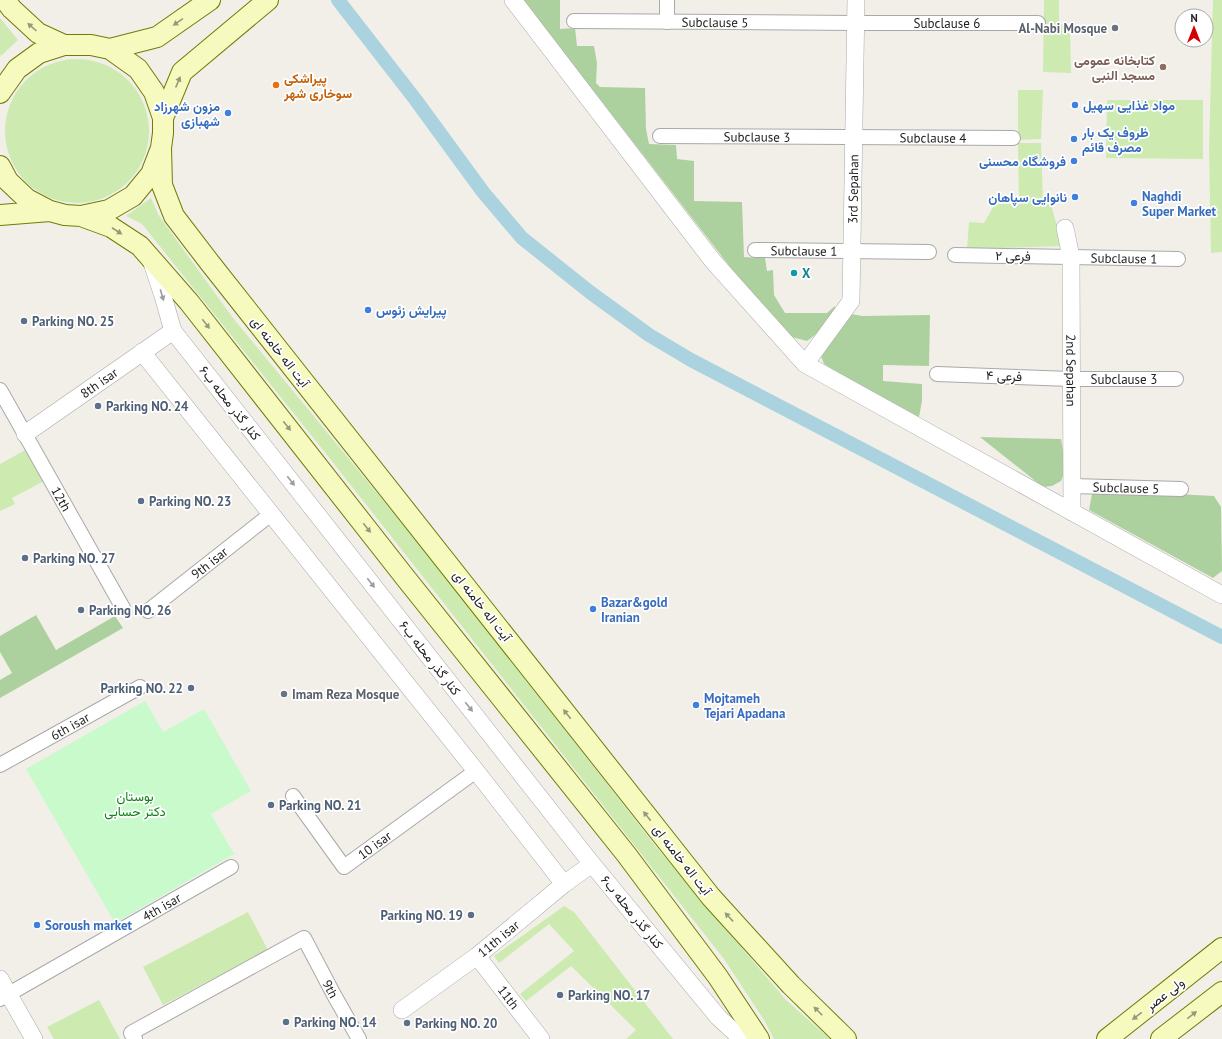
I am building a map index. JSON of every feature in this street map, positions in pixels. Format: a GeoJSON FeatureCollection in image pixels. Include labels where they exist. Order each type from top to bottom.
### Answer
{"type":"FeatureCollection","features":[{"type":"Feature","properties":{"kind":"main road"},"geometry":{"type":"LineString","coordinates":[[5,0],[12,9],[38,33],[64,45]]}},
{"type":"Feature","properties":{"kind":"main road"},"geometry":{"type":"LineString","coordinates":[[110,49],[157,37],[210,0]]}},
{"type":"Feature","properties":{"kind":"main road"},"geometry":{"type":"LineString","coordinates":[[162,118],[182,72],[268,0]]}},
{"type":"Feature","properties":{"kind":"main road"},"geometry":{"type":"LineString","coordinates":[[0,91],[17,69],[39,53],[64,45],[91,45],[110,49],[138,70],[154,92],[162,118],[164,133],[161,148],[151,174],[133,196],[109,210],[81,216],[65,215],[50,211],[27,199],[8,181],[0,166]]}},
{"type":"Feature","properties":{"kind":"main road","name":"آیت اله خامنه ای"},"geometry":{"type":"LineString","coordinates":[[161,148],[162,185],[174,216],[210,263],[711,897],[791,985],[846,1039]]}},
{"type":"Feature","properties":{"kind":"main road"},"geometry":{"type":"LineString","coordinates":[[0,215],[50,211]]}},
{"type":"Feature","properties":{"kind":"main road"},"geometry":{"type":"LineString","coordinates":[[81,216],[111,227],[140,246],[189,302],[626,854],[718,977],[759,1039]]}},
{"type":"Feature","properties":{"kind":"main road","name":"ولی عصر"},"geometry":{"type":"LineString","coordinates":[[1107,1039],[1222,948]]}},
{"type":"Feature","properties":{"kind":"main road"},"geometry":{"type":"LineString","coordinates":[[1161,1039],[1222,992]]}},
{"type":"Feature","properties":{"kind":"street"},"geometry":{"type":"LineString","coordinates":[[513,0],[712,260],[805,364],[1222,595]]}},
{"type":"Feature","properties":{"kind":"street"},"geometry":{"type":"LineString","coordinates":[[667,0],[667,22]]}},
{"type":"Feature","properties":{"kind":"street","name":"3rd Sepahan"},"geometry":{"type":"LineString","coordinates":[[805,364],[851,301],[856,0]]}},
{"type":"Feature","properties":{"kind":"street","name":"Subclause 5"},"geometry":{"type":"LineString","coordinates":[[574,21],[855,23]]}},
{"type":"Feature","properties":{"kind":"street","name":"Subclause 6"},"geometry":{"type":"LineString","coordinates":[[855,23],[1038,23]]}},
{"type":"Feature","properties":{"kind":"street","name":"Subclause 3"},"geometry":{"type":"LineString","coordinates":[[660,136],[854,138]]}},
{"type":"Feature","properties":{"kind":"street","name":"Subclause 4"},"geometry":{"type":"LineString","coordinates":[[854,138],[1013,138]]}},
{"type":"Feature","properties":{"kind":"street","name":"2nd Sepahan"},"geometry":{"type":"LineString","coordinates":[[1065,228],[1071,257],[1072,512]]}},
{"type":"Feature","properties":{"kind":"street","name":"Subclause 1"},"geometry":{"type":"LineString","coordinates":[[755,250],[929,252]]}},
{"type":"Feature","properties":{"kind":"street","name":"فرعی ۲"},"geometry":{"type":"LineString","coordinates":[[954,255],[1071,257]]}},
{"type":"Feature","properties":{"kind":"street","name":"Subclause 1"},"geometry":{"type":"LineString","coordinates":[[1071,257],[1178,259]]}},
{"type":"Feature","properties":{"kind":"street","name":"کنار گذر محله ب۶"},"geometry":{"type":"LineString","coordinates":[[150,258],[173,331],[592,864],[718,1016],[742,1039]]}},
{"type":"Feature","properties":{"kind":"street","name":"8th isar"},"geometry":{"type":"LineString","coordinates":[[26,434],[173,331]]}},
{"type":"Feature","properties":{"kind":"street"},"geometry":{"type":"LineString","coordinates":[[142,352],[476,771],[564,884]]}},
{"type":"Feature","properties":{"kind":"street","name":"فرعی ۴"},"geometry":{"type":"LineString","coordinates":[[937,374],[1071,378]]}},
{"type":"Feature","properties":{"kind":"street","name":"Subclause 3"},"geometry":{"type":"LineString","coordinates":[[1071,378],[1176,379]]}},
{"type":"Feature","properties":{"kind":"street","name":"12th"},"geometry":{"type":"LineString","coordinates":[[0,390],[123,608]]}},
{"type":"Feature","properties":{"kind":"street","name":"Subclause 5"},"geometry":{"type":"LineString","coordinates":[[1072,486],[1181,489]]}},
{"type":"Feature","properties":{"kind":"street","name":"9th isar"},"geometry":{"type":"LineString","coordinates":[[148,611],[271,514]]}},
{"type":"Feature","properties":{"kind":"street","name":"6th isar"},"geometry":{"type":"LineString","coordinates":[[0,765],[140,687]]}},
{"type":"Feature","properties":{"kind":"street","name":"10 isar"},"geometry":{"type":"LineString","coordinates":[[292,796],[344,867],[476,771]]}},
{"type":"Feature","properties":{"kind":"street","name":"11th isar"},"geometry":{"type":"LineString","coordinates":[[402,1010],[477,956],[564,884],[592,864]]}},
{"type":"Feature","properties":{"kind":"street","name":"4th isar"},"geometry":{"type":"LineString","coordinates":[[4,996],[231,867]]}},
{"type":"Feature","properties":{"kind":"street","name":"9th"},"geometry":{"type":"LineString","coordinates":[[133,1036],[304,938],[359,1039]]}},
{"type":"Feature","properties":{"kind":"street","name":"11th"},"geometry":{"type":"LineString","coordinates":[[477,956],[541,1039]]}},
{"type":"Feature","properties":{"kind":"street"},"geometry":{"type":"LineString","coordinates":[[0,979],[4,996],[34,1039]]}},
{"type":"Feature","properties":{"kind":"green space"},"geometry":{"type":"Polygon","coordinates":[[[519,0],[560,0],[560,29],[575,28],[577,46],[594,46],[597,63],[596,83],[600,87],[645,88],[646,129],[649,144],[676,145],[677,159],[694,161],[694,201],[742,202],[744,257],[765,258],[767,271],[773,270],[774,295],[785,313],[827,313],[835,306],[835,314],[815,335],[807,341],[788,336],[765,312],[596,94],[519,0]]]}},
{"type":"Feature","properties":{"kind":"green space"},"geometry":{"type":"Polygon","coordinates":[[[1044,0],[1059,0],[1059,24],[1070,25],[1071,73],[1043,72],[1044,0]]]}},
{"type":"Feature","properties":{"kind":"green space"},"geometry":{"type":"Polygon","coordinates":[[[1213,0],[1222,0],[1222,252],[1211,253],[1209,148],[1212,48],[1214,48],[1214,8],[1213,8],[1213,0]]]}},
{"type":"Feature","properties":{"kind":"green space"},"geometry":{"type":"Polygon","coordinates":[[[0,18],[18,40],[1,56],[0,54],[0,18]]]}},
{"type":"Feature","properties":{"kind":"green space"},"geometry":{"type":"Polygon","coordinates":[[[77,59],[98,62],[117,71],[128,80],[137,91],[146,110],[149,131],[146,152],[137,171],[128,182],[117,191],[98,200],[77,203],[56,200],[37,191],[26,182],[17,171],[8,152],[5,131],[8,110],[17,91],[26,80],[37,71],[56,62],[77,59]]]}},
{"type":"Feature","properties":{"kind":"green space"},"geometry":{"type":"Polygon","coordinates":[[[1018,90],[1043,90],[1041,139],[1018,140],[1018,90]]]}},
{"type":"Feature","properties":{"kind":"green space"},"geometry":{"type":"Polygon","coordinates":[[[1107,100],[1203,100],[1203,159],[1106,158],[1107,100]]]}},
{"type":"Feature","properties":{"kind":"green space"},"geometry":{"type":"Polygon","coordinates":[[[1018,143],[1041,143],[1043,202],[1051,205],[1063,246],[967,249],[969,222],[984,223],[995,204],[1019,204],[1018,143]]]}},
{"type":"Feature","properties":{"kind":"green space"},"geometry":{"type":"Polygon","coordinates":[[[151,198],[159,216],[233,318],[437,566],[657,848],[786,1000],[830,1039],[774,1039],[764,1020],[724,959],[331,460],[142,224],[126,216],[151,198]]]}},
{"type":"Feature","properties":{"kind":"green space"},"geometry":{"type":"Polygon","coordinates":[[[851,314],[862,316],[930,315],[929,366],[883,365],[883,381],[922,384],[922,401],[919,417],[840,375],[824,364],[821,356],[828,342],[851,314]]]}},
{"type":"Feature","properties":{"kind":"green space"},"geometry":{"type":"Polygon","coordinates":[[[980,437],[1061,439],[1066,468],[1061,481],[1052,486],[1043,487],[980,437]]]}},
{"type":"Feature","properties":{"kind":"green space"},"geometry":{"type":"Polygon","coordinates":[[[27,449],[44,481],[12,498],[15,504],[0,511],[0,464],[27,449]]]}},
{"type":"Feature","properties":{"kind":"green space"},"geometry":{"type":"Polygon","coordinates":[[[1098,490],[1214,496],[1221,507],[1222,571],[1213,578],[1089,510],[1092,494],[1098,490]]]}},
{"type":"Feature","properties":{"kind":"green space"},"geometry":{"type":"Polygon","coordinates":[[[36,615],[56,650],[115,616],[123,628],[0,698],[0,680],[12,673],[0,652],[0,636],[36,615]]]}},
{"type":"Feature","properties":{"kind":"green space","name":"بوستان دکتر حسابی"},"geometry":{"type":"Polygon","coordinates":[[[145,701],[163,732],[204,709],[251,791],[211,814],[234,854],[115,923],[26,769],[145,701]]]}},
{"type":"Feature","properties":{"kind":"green space"},"geometry":{"type":"Polygon","coordinates":[[[564,906],[574,912],[673,1039],[626,1039],[636,1030],[571,966],[526,1001],[520,994],[574,951],[549,924],[499,963],[494,956],[564,906]]]}},
{"type":"Feature","properties":{"kind":"green space"},"geometry":{"type":"Polygon","coordinates":[[[248,912],[268,950],[163,1005],[143,967],[248,912]]]}},
{"type":"Feature","properties":{"kind":"green space"},"geometry":{"type":"Polygon","coordinates":[[[99,1000],[120,1039],[54,1039],[47,1027],[99,1000]]]}},
{"type":"Feature","properties":{"kind":"waterway"},"geometry":{"type":"LineString","coordinates":[[338,0],[415,99],[483,192],[522,238],[591,293],[649,335],[691,360],[1222,637]]}},
{"type":"Feature","properties":{"kind":"place","name":"Al-Nabi Mosque"},"geometry":{"type":"Point","coordinates":[1115,28]}},
{"type":"Feature","properties":{"kind":"place","name":"کتابخانه عمومی مسجد النبی"},"geometry":{"type":"Point","coordinates":[1163,67]}},
{"type":"Feature","properties":{"kind":"place","name":"پیراشکی سوخاری شهر"},"geometry":{"type":"Point","coordinates":[276,85]}},
{"type":"Feature","properties":{"kind":"place","name":"مواد غذایی سهیل"},"geometry":{"type":"Point","coordinates":[1075,105]}},
{"type":"Feature","properties":{"kind":"place","name":"مزون شهرزاد شهبازی"},"geometry":{"type":"Point","coordinates":[228,113]}},
{"type":"Feature","properties":{"kind":"place","name":"ظروف یک بار مصرف قائم"},"geometry":{"type":"Point","coordinates":[1074,139]}},
{"type":"Feature","properties":{"kind":"place","name":"فروشگاه محسنی"},"geometry":{"type":"Point","coordinates":[1074,161]}},
{"type":"Feature","properties":{"kind":"place","name":"نانوایی سپاهان"},"geometry":{"type":"Point","coordinates":[1075,197]}},
{"type":"Feature","properties":{"kind":"place","name":"Naghdi Super Market"},"geometry":{"type":"Point","coordinates":[1134,203]}},
{"type":"Feature","properties":{"kind":"place","name":"X"},"geometry":{"type":"Point","coordinates":[794,273]}},
{"type":"Feature","properties":{"kind":"place","name":"پیرایش زئوس"},"geometry":{"type":"Point","coordinates":[368,310]}},
{"type":"Feature","properties":{"kind":"place","name":"Parking NO. 25"},"geometry":{"type":"Point","coordinates":[24,321]}},
{"type":"Feature","properties":{"kind":"place","name":"Parking NO. 24"},"geometry":{"type":"Point","coordinates":[98,406]}},
{"type":"Feature","properties":{"kind":"place","name":"Parking NO. 23"},"geometry":{"type":"Point","coordinates":[141,501]}},
{"type":"Feature","properties":{"kind":"place","name":"Parking NO. 27"},"geometry":{"type":"Point","coordinates":[25,558]}},
{"type":"Feature","properties":{"kind":"place","name":"Bazar&gold Iranian"},"geometry":{"type":"Point","coordinates":[593,609]}},
{"type":"Feature","properties":{"kind":"place","name":"Parking NO. 26"},"geometry":{"type":"Point","coordinates":[81,610]}},
{"type":"Feature","properties":{"kind":"place","name":"Parking NO. 22"},"geometry":{"type":"Point","coordinates":[191,688]}},
{"type":"Feature","properties":{"kind":"place","name":"Imam Reza Mosque"},"geometry":{"type":"Point","coordinates":[284,694]}},
{"type":"Feature","properties":{"kind":"place","name":"Mojtameh Tejari Apadana"},"geometry":{"type":"Point","coordinates":[696,705]}},
{"type":"Feature","properties":{"kind":"place","name":"Parking NO. 21"},"geometry":{"type":"Point","coordinates":[271,805]}},
{"type":"Feature","properties":{"kind":"place","name":"Parking NO. 19"},"geometry":{"type":"Point","coordinates":[471,915]}},
{"type":"Feature","properties":{"kind":"place","name":"Soroush market"},"geometry":{"type":"Point","coordinates":[37,925]}},
{"type":"Feature","properties":{"kind":"place","name":"Parking NO. 17"},"geometry":{"type":"Point","coordinates":[560,995]}},
{"type":"Feature","properties":{"kind":"place","name":"Parking NO. 14"},"geometry":{"type":"Point","coordinates":[286,1022]}},
{"type":"Feature","properties":{"kind":"place","name":"Parking NO. 20"},"geometry":{"type":"Point","coordinates":[407,1023]}}]}
